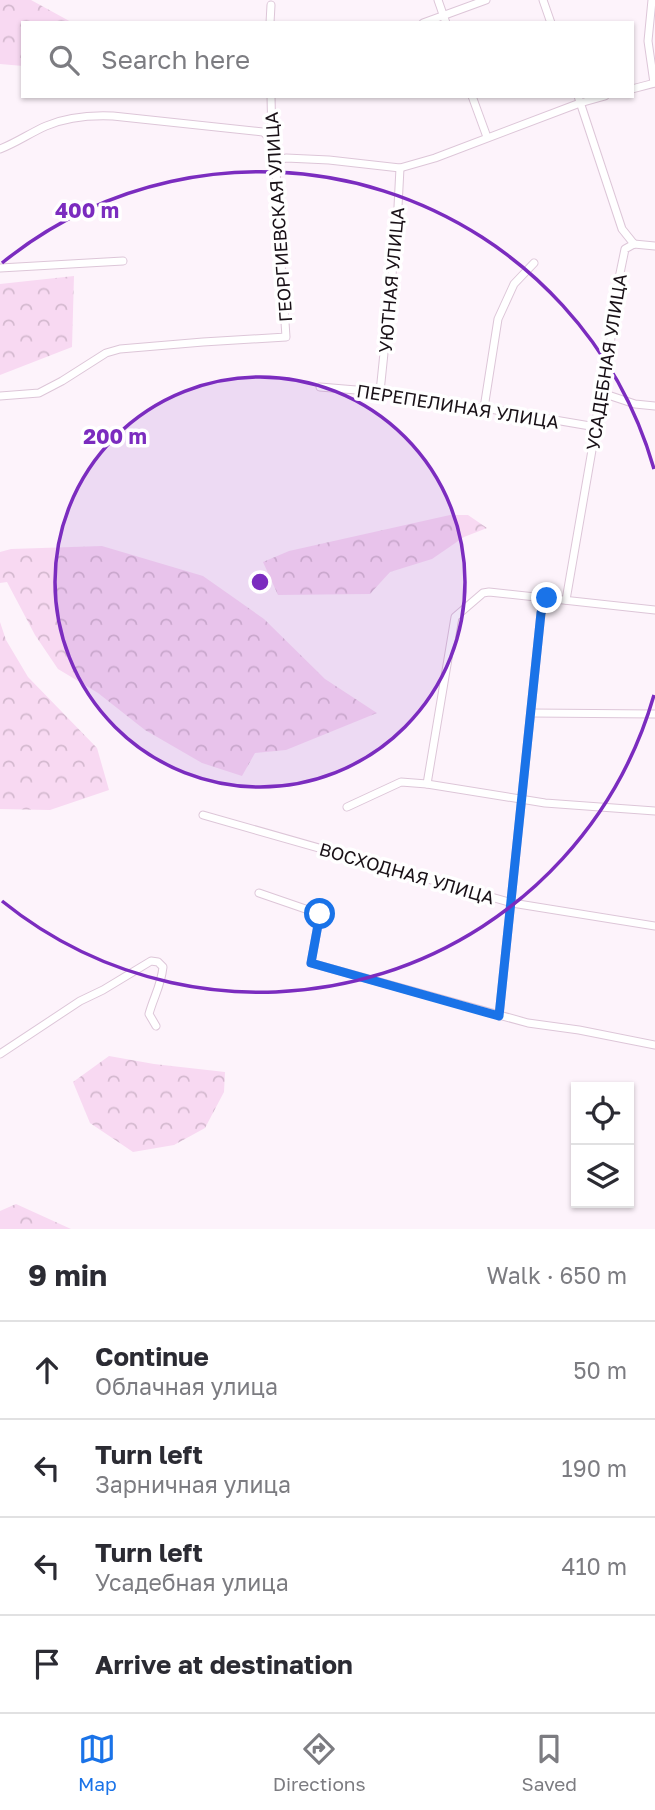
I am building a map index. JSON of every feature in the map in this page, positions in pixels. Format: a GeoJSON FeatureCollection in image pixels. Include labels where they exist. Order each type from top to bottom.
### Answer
{"type":"FeatureCollection","features":[{"type":"Feature","properties":{"kind":"street"},"geometry":{"type":"LineString","coordinates":[[438,0],[445,19],[486,0]]}},
{"type":"Feature","properties":{"kind":"street"},"geometry":{"type":"LineString","coordinates":[[543,0],[550,21]]}},
{"type":"Feature","properties":{"kind":"street"},"geometry":{"type":"LineString","coordinates":[[634,88],[654,83],[649,41],[652,0]]}},
{"type":"Feature","properties":{"kind":"street"},"geometry":{"type":"LineString","coordinates":[[270,21],[271,5]]}},
{"type":"Feature","properties":{"kind":"street","name":"ГЕОРГИЕВСКАЯ УЛИЦА"},"geometry":{"type":"LineString","coordinates":[[0,396],[39,393],[107,353],[120,349],[286,337],[271,98]]}},
{"type":"Feature","properties":{"kind":"street"},"geometry":{"type":"LineString","coordinates":[[473,98],[487,138]]}},
{"type":"Feature","properties":{"kind":"street"},"geometry":{"type":"LineString","coordinates":[[277,161],[286,158],[329,160],[400,168],[435,158],[579,100],[622,229],[634,244],[655,246]]}},
{"type":"Feature","properties":{"kind":"street"},"geometry":{"type":"LineString","coordinates":[[0,149],[47,125],[93,115],[263,132],[272,140]]}},
{"type":"Feature","properties":{"kind":"street","name":"УЮТНАЯ УЛИЦА"},"geometry":{"type":"LineString","coordinates":[[380,392],[397,226],[400,168]]}},
{"type":"Feature","properties":{"kind":"street","name":"УСАДЕБНАЯ УЛИЦА"},"geometry":{"type":"LineString","coordinates":[[566,600],[600,392],[608,360],[619,278],[625,250],[634,244]]}},
{"type":"Feature","properties":{"kind":"street"},"geometry":{"type":"LineString","coordinates":[[0,268],[123,261]]}},
{"type":"Feature","properties":{"kind":"street"},"geometry":{"type":"LineString","coordinates":[[484,408],[498,319],[514,284],[534,263]]}},
{"type":"Feature","properties":{"kind":"street","name":"ПЕРЕПЕЛИНАЯ УЛИЦА"},"geometry":{"type":"LineString","coordinates":[[320,387],[380,392],[457,407],[484,408],[596,427]]}},
{"type":"Feature","properties":{"kind":"street"},"geometry":{"type":"LineString","coordinates":[[600,392],[635,404],[655,406]]}},
{"type":"Feature","properties":{"kind":"street"},"geometry":{"type":"LineString","coordinates":[[428,784],[455,617],[483,593],[655,610]]}},
{"type":"Feature","properties":{"kind":"street"},"geometry":{"type":"LineString","coordinates":[[499,1016],[541,613],[547,598]]}},
{"type":"Feature","properties":{"kind":"street"},"geometry":{"type":"LineString","coordinates":[[531,713],[655,714]]}},
{"type":"Feature","properties":{"kind":"street"},"geometry":{"type":"LineString","coordinates":[[347,807],[401,782],[545,803],[655,811]]}},
{"type":"Feature","properties":{"kind":"street","name":"ВОСХОДНАЯ УЛИЦА"},"geometry":{"type":"LineString","coordinates":[[203,815],[512,903],[655,926]]}},
{"type":"Feature","properties":{"kind":"street"},"geometry":{"type":"LineString","coordinates":[[259,892],[320,914],[311,963],[528,1023],[655,1045]]}},
{"type":"Feature","properties":{"kind":"street"},"geometry":{"type":"LineString","coordinates":[[0,1054],[80,1001],[151,961],[158,962],[163,967],[161,984],[149,1014],[156,1026]]}},
{"type":"Feature","properties":{"kind":"green space"},"geometry":{"type":"Polygon","coordinates":[[[0,0],[31,0],[69,21],[21,21],[21,66],[0,64],[0,0]]]}},
{"type":"Feature","properties":{"kind":"green space"},"geometry":{"type":"Polygon","coordinates":[[[74,276],[72,347],[0,375],[0,284],[74,276]]]}},
{"type":"Feature","properties":{"kind":"green space"},"geometry":{"type":"Polygon","coordinates":[[[450,515],[468,515],[487,528],[464,537],[432,559],[390,572],[370,594],[278,595],[263,562],[289,551],[450,515]]]}},
{"type":"Feature","properties":{"kind":"green space"},"geometry":{"type":"Polygon","coordinates":[[[102,546],[203,576],[264,619],[325,679],[377,713],[286,750],[255,753],[242,776],[202,763],[145,730],[98,693],[58,669],[35,635],[7,582],[0,583],[0,552],[11,549],[102,546]]]}},
{"type":"Feature","properties":{"kind":"green space"},"geometry":{"type":"Polygon","coordinates":[[[0,622],[6,640],[28,677],[97,748],[109,790],[50,810],[0,809],[0,622]]]}},
{"type":"Feature","properties":{"kind":"green space"},"geometry":{"type":"Polygon","coordinates":[[[109,1056],[225,1072],[224,1092],[205,1128],[174,1145],[133,1152],[90,1123],[73,1082],[109,1056]]]}},
{"type":"Feature","properties":{"kind":"green space"},"geometry":{"type":"Polygon","coordinates":[[[16,1204],[71,1229],[0,1229],[0,1211],[16,1204]]]}},
{"type":"Feature","properties":{"kind":"route"},"geometry":{"type":"LineString","coordinates":[[320,914],[311,963],[499,1016],[541,613],[547,598]]}}]}
